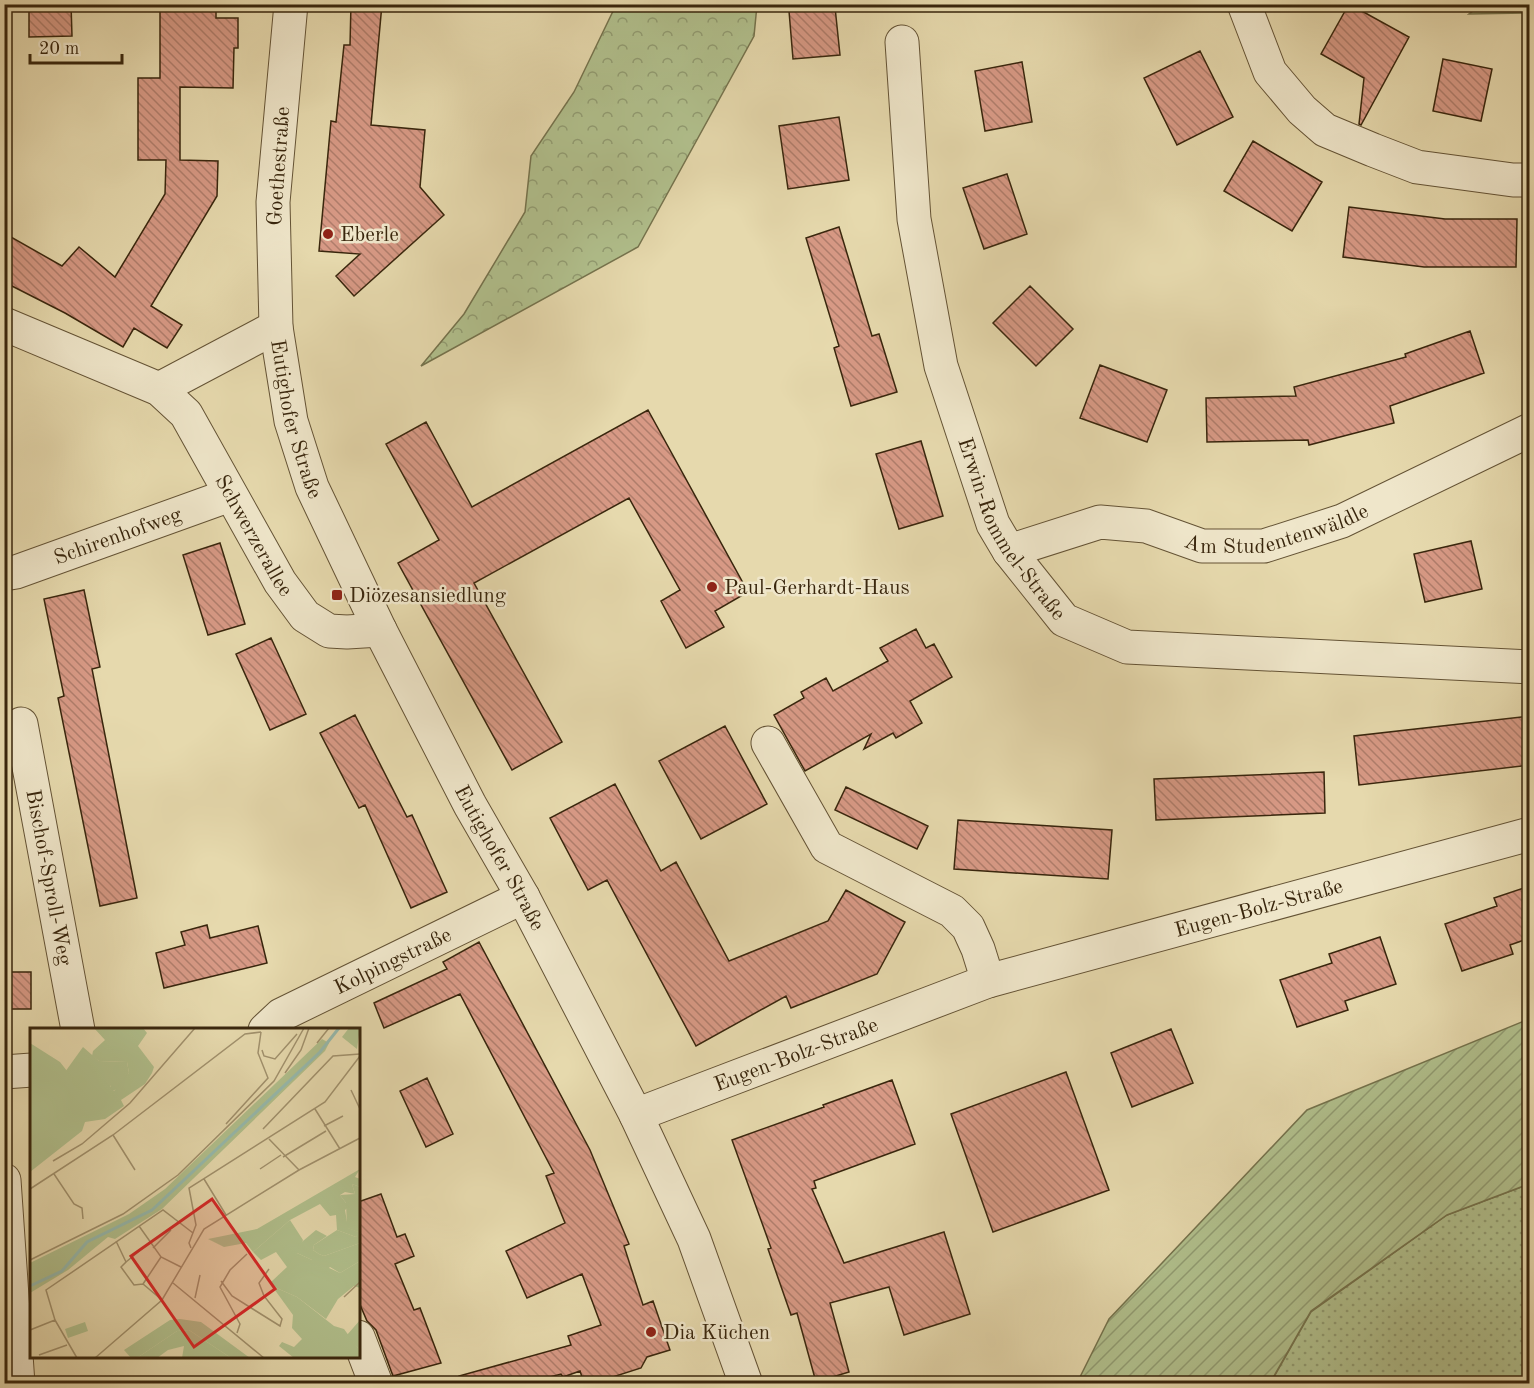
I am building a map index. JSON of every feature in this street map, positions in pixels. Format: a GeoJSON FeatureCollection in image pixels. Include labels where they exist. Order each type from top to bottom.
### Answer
{"type":"FeatureCollection","features":[{"type":"Feature","properties":{"kind":"street","name":"Goethestraße"},"geometry":{"type":"LineString","coordinates":[[276,327],[273,202],[291,4]]}},
{"type":"Feature","properties":{"kind":"street"},"geometry":{"type":"LineString","coordinates":[[1244,4],[1270,72],[1302,110],[1325,130],[1417,167],[1513,180],[1530,180]]}},
{"type":"Feature","properties":{"kind":"street","name":"Erwin-Rommel-Straße"},"geometry":{"type":"LineString","coordinates":[[902,42],[914,219],[941,366],[993,524],[1009,551],[1064,620],[1127,647],[1530,667]]}},
{"type":"Feature","properties":{"kind":"street","name":"Schwerzerallee"},"geometry":{"type":"LineString","coordinates":[[4,324],[159,389],[186,414],[280,582],[305,616],[329,631],[380,630]]}},
{"type":"Feature","properties":{"kind":"street"},"geometry":{"type":"LineString","coordinates":[[159,389],[276,327]]}},
{"type":"Feature","properties":{"kind":"street","name":"Eutighofer Straße"},"geometry":{"type":"LineString","coordinates":[[276,327],[291,421],[312,487],[380,630],[470,805],[523,897],[636,1115],[694,1239],[743,1383]]}},
{"type":"Feature","properties":{"kind":"street","name":"Am Studentenwäldle"},"geometry":{"type":"LineString","coordinates":[[1009,551],[1100,522],[1146,526],[1202,546],[1264,546],[1342,521],[1530,430]]}},
{"type":"Feature","properties":{"kind":"street","name":"Schirenhofweg"},"geometry":{"type":"LineString","coordinates":[[4,574],[16,572],[230,495]]}},
{"type":"Feature","properties":{"kind":"street","name":"Bischof-Sproll-Weg"},"geometry":{"type":"LineString","coordinates":[[21,724],[78,1028]]}},
{"type":"Feature","properties":{"kind":"street"},"geometry":{"type":"LineString","coordinates":[[768,743],[827,847],[952,910],[969,927],[988,981]]}},
{"type":"Feature","properties":{"kind":"street","name":"Eugen-Bolz-Straße"},"geometry":{"type":"LineString","coordinates":[[636,1115],[988,981],[1530,834]]}},
{"type":"Feature","properties":{"kind":"street","name":"Kolpingstraße"},"geometry":{"type":"LineString","coordinates":[[266,1028],[281,1015],[523,897]]}},
{"type":"Feature","properties":{"kind":"street"},"geometry":{"type":"LineString","coordinates":[[4,1072],[30,1070]]}},
{"type":"Feature","properties":{"kind":"street"},"geometry":{"type":"LineString","coordinates":[[4,1180],[18,1383]]}},
{"type":"Feature","properties":{"kind":"street"},"geometry":{"type":"LineString","coordinates":[[360,1342],[376,1383]]}},
{"type":"Feature","properties":{"kind":"green space"},"geometry":{"type":"Polygon","coordinates":[[[616,5],[757,5],[754,36],[638,247],[421,366],[464,314],[525,212],[531,156],[574,92],[616,5]]]}},
{"type":"Feature","properties":{"kind":"green space"},"geometry":{"type":"Polygon","coordinates":[[[1481,5],[1529,5],[1529,13],[1469,14],[1481,5]]]}},
{"type":"Feature","properties":{"kind":"green space"},"geometry":{"type":"Polygon","coordinates":[[[1529,1019],[1529,1184],[1447,1215],[1311,1311],[1270,1383],[1077,1383],[1109,1319],[1307,1110],[1529,1019]]]}},
{"type":"Feature","properties":{"kind":"green space"},"geometry":{"type":"Polygon","coordinates":[[[1529,1184],[1529,1383],[1270,1384],[1311,1312],[1447,1215],[1529,1184]]]}},
{"type":"Feature","properties":{"kind":"building"},"geometry":{"type":"Polygon","coordinates":[[[29,4],[71,4],[72,36],[29,37],[29,4]]]}},
{"type":"Feature","properties":{"kind":"building"},"geometry":{"type":"Polygon","coordinates":[[[160,4],[216,4],[216,18],[238,18],[238,48],[234,48],[233,88],[180,87],[180,160],[218,161],[217,196],[151,306],[182,325],[167,348],[134,328],[123,347],[65,313],[4,282],[4,233],[62,266],[79,247],[115,277],[165,194],[166,160],[138,160],[138,78],[160,78],[160,4]]]}},
{"type":"Feature","properties":{"kind":"building"},"geometry":{"type":"Polygon","coordinates":[[[351,4],[382,4],[371,125],[425,130],[420,187],[444,215],[354,296],[336,276],[360,254],[319,251],[331,121],[336,122],[344,45],[350,45],[351,4]]]}},
{"type":"Feature","properties":{"kind":"building"},"geometry":{"type":"Polygon","coordinates":[[[1349,4],[1409,37],[1361,125],[1359,124],[1364,78],[1321,54],[1349,4]]]}},
{"type":"Feature","properties":{"kind":"building"},"geometry":{"type":"Polygon","coordinates":[[[835,7],[840,55],[793,59],[789,11],[835,7]]]}},
{"type":"Feature","properties":{"kind":"building"},"geometry":{"type":"Polygon","coordinates":[[[1200,51],[1233,117],[1177,145],[1144,78],[1200,51]]]}},
{"type":"Feature","properties":{"kind":"building"},"geometry":{"type":"Polygon","coordinates":[[[1443,59],[1492,69],[1481,121],[1433,111],[1443,59]]]}},
{"type":"Feature","properties":{"kind":"building"},"geometry":{"type":"Polygon","coordinates":[[[1022,62],[1032,122],[985,131],[975,71],[1022,62]]]}},
{"type":"Feature","properties":{"kind":"building"},"geometry":{"type":"Polygon","coordinates":[[[839,117],[849,180],[788,189],[779,126],[839,117]]]}},
{"type":"Feature","properties":{"kind":"building"},"geometry":{"type":"Polygon","coordinates":[[[1253,141],[1322,182],[1292,231],[1224,191],[1253,141]]]}},
{"type":"Feature","properties":{"kind":"building"},"geometry":{"type":"Polygon","coordinates":[[[1007,174],[1027,234],[984,249],[963,188],[1007,174]]]}},
{"type":"Feature","properties":{"kind":"building"},"geometry":{"type":"Polygon","coordinates":[[[1349,207],[1445,219],[1517,219],[1516,267],[1424,267],[1343,257],[1349,207]]]}},
{"type":"Feature","properties":{"kind":"building"},"geometry":{"type":"Polygon","coordinates":[[[839,227],[872,336],[879,334],[897,392],[851,406],[834,348],[839,346],[806,238],[839,227]]]}},
{"type":"Feature","properties":{"kind":"building"},"geometry":{"type":"Polygon","coordinates":[[[1030,286],[1073,329],[1036,366],[993,323],[1030,286]]]}},
{"type":"Feature","properties":{"kind":"building"},"geometry":{"type":"Polygon","coordinates":[[[1470,331],[1484,373],[1390,406],[1394,423],[1309,445],[1308,440],[1207,442],[1206,398],[1296,396],[1294,387],[1406,357],[1405,354],[1470,331]]]}},
{"type":"Feature","properties":{"kind":"building"},"geometry":{"type":"Polygon","coordinates":[[[1100,365],[1167,390],[1147,442],[1080,418],[1100,365]]]}},
{"type":"Feature","properties":{"kind":"building","name":"Paul-Gerhardt-Haus"},"geometry":{"type":"Polygon","coordinates":[[[648,410],[748,592],[715,611],[724,627],[686,648],[661,601],[680,590],[629,498],[474,583],[562,742],[512,770],[398,563],[439,540],[386,444],[426,422],[472,507],[648,410]]]}},
{"type":"Feature","properties":{"kind":"building"},"geometry":{"type":"Polygon","coordinates":[[[921,441],[943,516],[899,529],[876,454],[921,441]]]}},
{"type":"Feature","properties":{"kind":"building"},"geometry":{"type":"Polygon","coordinates":[[[1471,541],[1482,589],[1425,602],[1414,554],[1471,541]]]}},
{"type":"Feature","properties":{"kind":"building"},"geometry":{"type":"Polygon","coordinates":[[[220,543],[245,624],[208,635],[183,555],[220,543]]]}},
{"type":"Feature","properties":{"kind":"building"},"geometry":{"type":"Polygon","coordinates":[[[84,590],[100,667],[92,669],[137,898],[100,906],[58,698],[64,696],[44,599],[84,590]]]}},
{"type":"Feature","properties":{"kind":"building"},"geometry":{"type":"Polygon","coordinates":[[[916,629],[926,648],[934,644],[952,677],[910,701],[922,723],[896,738],[893,733],[864,749],[871,734],[805,771],[774,715],[804,698],[801,692],[826,678],[833,691],[888,661],[880,648],[916,629]]]}},
{"type":"Feature","properties":{"kind":"building"},"geometry":{"type":"Polygon","coordinates":[[[271,638],[306,714],[270,730],[236,654],[271,638]]]}},
{"type":"Feature","properties":{"kind":"building"},"geometry":{"type":"Polygon","coordinates":[[[355,715],[407,817],[412,815],[447,892],[411,908],[365,805],[359,808],[320,733],[355,715]]]}},
{"type":"Feature","properties":{"kind":"building"},"geometry":{"type":"Polygon","coordinates":[[[1530,716],[1530,765],[1359,785],[1354,736],[1530,716]]]}},
{"type":"Feature","properties":{"kind":"building"},"geometry":{"type":"Polygon","coordinates":[[[725,726],[767,804],[701,839],[659,761],[725,726]]]}},
{"type":"Feature","properties":{"kind":"building"},"geometry":{"type":"Polygon","coordinates":[[[1324,772],[1325,813],[1156,820],[1154,779],[1324,772]]]}},
{"type":"Feature","properties":{"kind":"building"},"geometry":{"type":"Polygon","coordinates":[[[615,784],[661,871],[676,862],[729,961],[828,921],[846,890],[905,922],[877,974],[791,1008],[786,996],[696,1046],[607,880],[588,890],[550,818],[615,784]]]}},
{"type":"Feature","properties":{"kind":"building"},"geometry":{"type":"Polygon","coordinates":[[[846,787],[928,826],[917,849],[835,810],[846,787]]]}},
{"type":"Feature","properties":{"kind":"building"},"geometry":{"type":"Polygon","coordinates":[[[958,820],[1112,830],[1108,879],[954,869],[958,820]]]}},
{"type":"Feature","properties":{"kind":"building"},"geometry":{"type":"Polygon","coordinates":[[[1530,886],[1530,938],[1510,945],[1513,954],[1462,971],[1445,924],[1497,906],[1494,898],[1530,886]]]}},
{"type":"Feature","properties":{"kind":"building"},"geometry":{"type":"Polygon","coordinates":[[[207,925],[210,938],[258,926],[267,963],[164,988],[156,953],[185,945],[181,932],[207,925]]]}},
{"type":"Feature","properties":{"kind":"building"},"geometry":{"type":"Polygon","coordinates":[[[1380,937],[1396,984],[1345,1001],[1348,1010],[1297,1027],[1280,980],[1332,963],[1329,954],[1380,937]]]}},
{"type":"Feature","properties":{"kind":"building"},"geometry":{"type":"Polygon","coordinates":[[[479,942],[590,1150],[629,1244],[624,1246],[643,1305],[653,1301],[670,1350],[647,1357],[641,1368],[594,1383],[584,1383],[580,1371],[563,1377],[561,1374],[527,1383],[460,1383],[459,1376],[571,1345],[568,1336],[601,1325],[582,1274],[527,1298],[506,1251],[565,1223],[546,1176],[554,1173],[460,994],[384,1028],[374,1003],[447,969],[443,962],[479,942]]]}},
{"type":"Feature","properties":{"kind":"building"},"geometry":{"type":"Polygon","coordinates":[[[4,972],[31,972],[31,1009],[4,1009],[4,972]]]}},
{"type":"Feature","properties":{"kind":"building"},"geometry":{"type":"Polygon","coordinates":[[[1171,1029],[1193,1083],[1132,1107],[1111,1053],[1171,1029]]]}},
{"type":"Feature","properties":{"kind":"building"},"geometry":{"type":"Polygon","coordinates":[[[1066,1072],[1109,1190],[993,1232],[951,1114],[1066,1072]]]}},
{"type":"Feature","properties":{"kind":"building"},"geometry":{"type":"Polygon","coordinates":[[[427,1078],[453,1134],[426,1147],[400,1091],[427,1078]]]}},
{"type":"Feature","properties":{"kind":"building"},"geometry":{"type":"Polygon","coordinates":[[[892,1080],[915,1144],[814,1181],[816,1188],[812,1189],[844,1263],[944,1232],[970,1314],[904,1335],[889,1287],[830,1303],[849,1372],[816,1382],[797,1313],[791,1315],[768,1249],[771,1248],[732,1140],[892,1080]]]}},
{"type":"Feature","properties":{"kind":"building"},"geometry":{"type":"Polygon","coordinates":[[[381,1194],[397,1237],[405,1234],[414,1256],[395,1264],[414,1310],[420,1308],[441,1363],[393,1376],[376,1330],[367,1321],[360,1305],[360,1201],[381,1194]]]}},
{"type":"Feature","properties":{"kind":"place","name":"Eberle"},"geometry":{"type":"Point","coordinates":[328,234]}},
{"type":"Feature","properties":{"kind":"place","name":"Paul-Gerhardt-Haus"},"geometry":{"type":"Point","coordinates":[712,587]}},
{"type":"Feature","properties":{"kind":"place","name":"Diözesansiedlung"},"geometry":{"type":"Point","coordinates":[337,595]}},
{"type":"Feature","properties":{"kind":"place","name":"Dia Küchen"},"geometry":{"type":"Point","coordinates":[651,1332]}}]}
